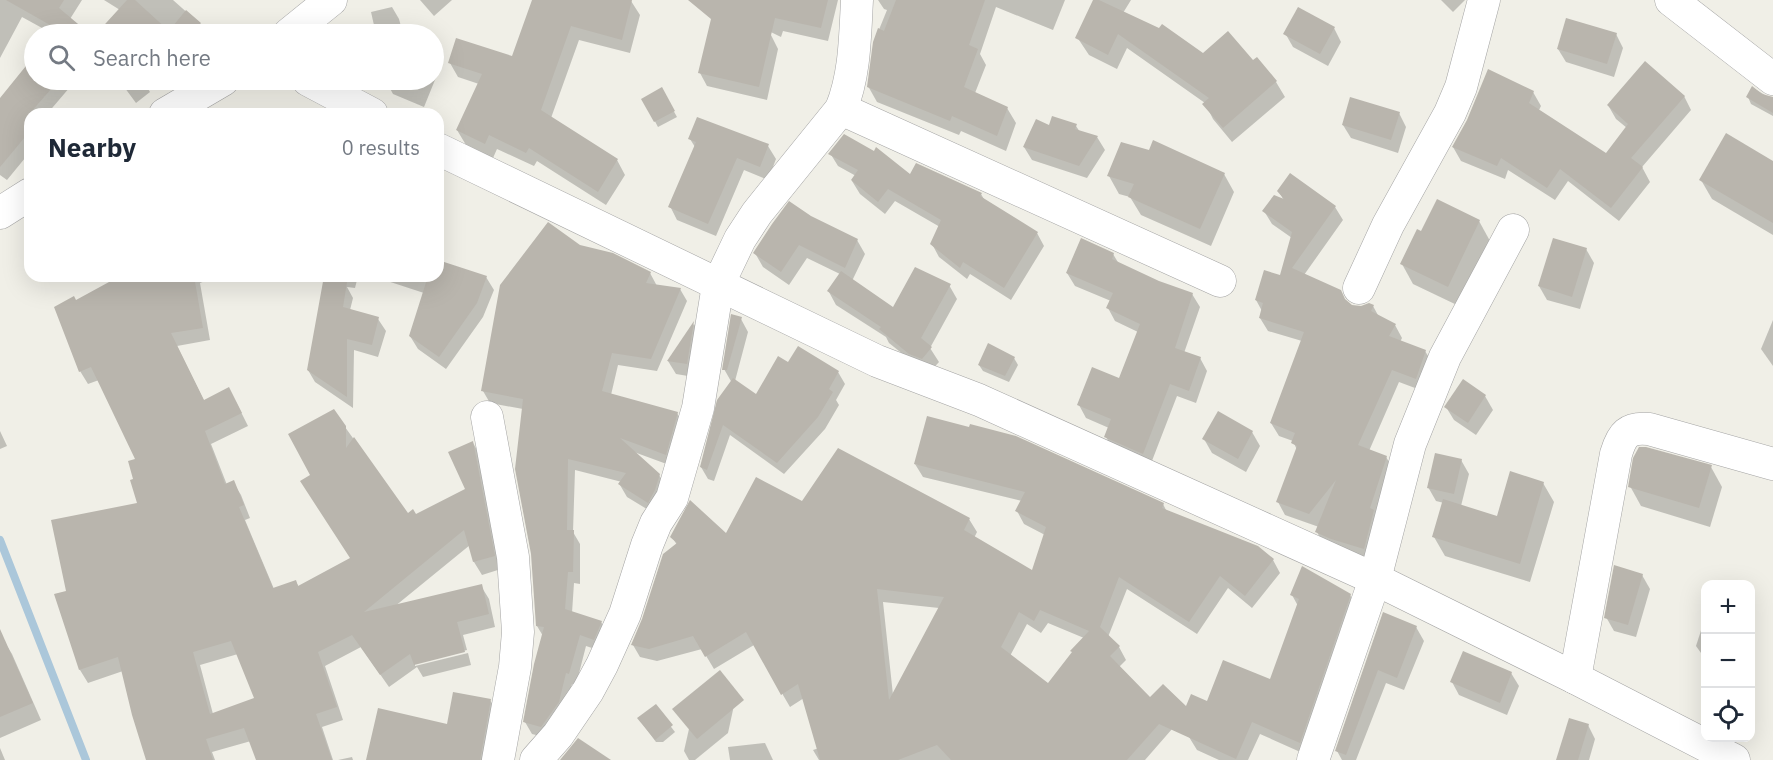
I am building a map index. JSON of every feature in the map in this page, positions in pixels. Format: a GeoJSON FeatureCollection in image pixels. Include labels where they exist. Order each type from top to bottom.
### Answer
{"type":"FeatureCollection","features":[{"type":"Feature","properties":{"kind":"street"},"geometry":{"type":"LineString","coordinates":[[301,24],[331,0]]}},
{"type":"Feature","properties":{"kind":"street"},"geometry":{"type":"LineString","coordinates":[[536,760],[558,735],[588,691],[602,665],[626,614],[656,523],[672,498],[698,408],[718,285],[740,239],[757,213],[841,109],[848,92],[855,44],[857,0]]}},
{"type":"Feature","properties":{"kind":"street"},"geometry":{"type":"LineString","coordinates":[[1359,288],[1388,225],[1450,113],[1461,87],[1484,0]]}},
{"type":"Feature","properties":{"kind":"street"},"geometry":{"type":"LineString","coordinates":[[1671,0],[1773,79]]}},
{"type":"Feature","properties":{"kind":"street"},"geometry":{"type":"LineString","coordinates":[[175,108],[206,90]]}},
{"type":"Feature","properties":{"kind":"street"},"geometry":{"type":"LineString","coordinates":[[327,90],[361,108]]}},
{"type":"Feature","properties":{"kind":"street"},"geometry":{"type":"LineString","coordinates":[[841,109],[1220,281]]}},
{"type":"Feature","properties":{"kind":"street"},"geometry":{"type":"LineString","coordinates":[[444,152],[877,361],[979,400],[1375,579],[1734,760]]}},
{"type":"Feature","properties":{"kind":"street"},"geometry":{"type":"LineString","coordinates":[[0,213],[24,198]]}},
{"type":"Feature","properties":{"kind":"street"},"geometry":{"type":"LineString","coordinates":[[1312,760],[1375,579],[1410,444],[1445,357],[1513,230]]}},
{"type":"Feature","properties":{"kind":"street"},"geometry":{"type":"LineString","coordinates":[[487,417],[513,557],[518,632],[498,760]]}},
{"type":"Feature","properties":{"kind":"street"},"geometry":{"type":"LineString","coordinates":[[1575,678],[1616,454],[1624,434],[1635,428],[1649,429],[1773,464]]}},
{"type":"Feature","properties":{"kind":"building"},"geometry":{"type":"Polygon","coordinates":[[[6,0],[64,0],[59,8],[78,24],[48,24],[6,0]]]}},
{"type":"Feature","properties":{"kind":"building"},"geometry":{"type":"Polygon","coordinates":[[[127,0],[135,0],[161,24],[105,24],[127,0]]]}},
{"type":"Feature","properties":{"kind":"building"},"geometry":{"type":"Polygon","coordinates":[[[532,0],[632,0],[622,40],[571,26],[541,110],[618,159],[598,192],[529,148],[526,153],[489,135],[485,144],[456,130],[482,74],[448,63],[456,38],[512,56],[532,0]]]}},
{"type":"Feature","properties":{"kind":"building"},"geometry":{"type":"Polygon","coordinates":[[[688,0],[828,0],[821,28],[775,18],[759,87],[698,73],[711,19],[688,0]]]}},
{"type":"Feature","properties":{"kind":"building"},"geometry":{"type":"Polygon","coordinates":[[[896,0],[985,0],[969,45],[978,49],[964,87],[1008,107],[997,136],[952,116],[950,121],[867,87],[873,42],[878,28],[884,31],[896,0]]]}},
{"type":"Feature","properties":{"kind":"building"},"geometry":{"type":"Polygon","coordinates":[[[1093,0],[1099,0],[1159,28],[1162,24],[1203,53],[1228,31],[1253,60],[1257,57],[1277,81],[1223,128],[1202,104],[1209,98],[1118,34],[1108,55],[1075,38],[1093,0]]]}},
{"type":"Feature","properties":{"kind":"building"},"geometry":{"type":"Polygon","coordinates":[[[1298,7],[1335,27],[1320,54],[1283,34],[1298,7]]]}},
{"type":"Feature","properties":{"kind":"building"},"geometry":{"type":"Polygon","coordinates":[[[186,10],[200,24],[175,24],[186,10]]]}},
{"type":"Feature","properties":{"kind":"building"},"geometry":{"type":"Polygon","coordinates":[[[1566,18],[1617,33],[1607,64],[1557,49],[1566,18]]]}},
{"type":"Feature","properties":{"kind":"building"},"geometry":{"type":"Polygon","coordinates":[[[1645,61],[1685,96],[1631,158],[1643,167],[1611,208],[1560,169],[1547,188],[1501,158],[1497,166],[1452,147],[1467,120],[1488,69],[1534,91],[1529,103],[1606,153],[1628,124],[1607,105],[1645,61]]]}},
{"type":"Feature","properties":{"kind":"building"},"geometry":{"type":"Polygon","coordinates":[[[24,68],[24,90],[50,90],[34,108],[24,108],[24,138],[0,167],[0,98],[24,68]]]}},
{"type":"Feature","properties":{"kind":"building"},"geometry":{"type":"Polygon","coordinates":[[[1752,86],[1762,94],[1773,97],[1773,113],[1746,97],[1752,86]]]}},
{"type":"Feature","properties":{"kind":"building"},"geometry":{"type":"Polygon","coordinates":[[[662,87],[675,111],[654,122],[641,99],[662,87]]]}},
{"type":"Feature","properties":{"kind":"building"},"geometry":{"type":"Polygon","coordinates":[[[1350,97],[1400,112],[1391,140],[1342,125],[1350,97]]]}},
{"type":"Feature","properties":{"kind":"building"},"geometry":{"type":"Polygon","coordinates":[[[1052,116],[1077,124],[1075,129],[1098,136],[1079,166],[1023,147],[1036,119],[1049,125],[1052,116]]]}},
{"type":"Feature","properties":{"kind":"building"},"geometry":{"type":"Polygon","coordinates":[[[697,117],[769,144],[760,167],[737,158],[708,224],[668,207],[696,142],[688,139],[697,117]]]}},
{"type":"Feature","properties":{"kind":"building"},"geometry":{"type":"Polygon","coordinates":[[[1726,133],[1773,161],[1773,223],[1699,180],[1726,133]]]}},
{"type":"Feature","properties":{"kind":"building"},"geometry":{"type":"Polygon","coordinates":[[[844,134],[874,151],[876,147],[910,174],[916,163],[982,193],[980,196],[1038,232],[1004,288],[963,262],[960,268],[930,244],[941,220],[888,189],[878,202],[851,180],[858,170],[828,154],[844,134]]]}},
{"type":"Feature","properties":{"kind":"building"},"geometry":{"type":"Polygon","coordinates":[[[1153,140],[1225,173],[1200,229],[1128,197],[1134,184],[1107,176],[1121,142],[1149,150],[1153,140]]]}},
{"type":"Feature","properties":{"kind":"building"},"geometry":{"type":"Polygon","coordinates":[[[1290,173],[1336,206],[1292,268],[1341,290],[1345,299],[1352,305],[1361,306],[1369,303],[1374,305],[1371,311],[1396,324],[1389,336],[1426,350],[1416,379],[1392,370],[1358,445],[1387,456],[1370,508],[1374,510],[1364,549],[1315,532],[1336,480],[1309,514],[1276,502],[1297,446],[1291,443],[1295,433],[1270,423],[1304,332],[1259,318],[1263,303],[1255,300],[1264,270],[1280,275],[1292,232],[1262,211],[1274,195],[1284,199],[1277,191],[1290,173]]]}},
{"type":"Feature","properties":{"kind":"building"},"geometry":{"type":"Polygon","coordinates":[[[1437,199],[1480,220],[1448,287],[1400,264],[1417,229],[1421,231],[1437,199]]]}},
{"type":"Feature","properties":{"kind":"building"},"geometry":{"type":"Polygon","coordinates":[[[789,201],[811,216],[858,239],[845,268],[799,245],[781,272],[753,253],[789,201]]]}},
{"type":"Feature","properties":{"kind":"building"},"geometry":{"type":"Polygon","coordinates":[[[548,222],[580,245],[613,253],[651,272],[646,283],[681,288],[651,359],[612,353],[602,391],[678,412],[666,455],[620,438],[660,474],[648,503],[618,484],[626,473],[568,459],[567,530],[574,530],[573,572],[568,572],[565,609],[602,621],[594,640],[580,635],[569,674],[566,673],[559,702],[541,727],[523,722],[544,627],[536,626],[531,554],[515,469],[523,399],[481,391],[500,285],[548,222]]]}},
{"type":"Feature","properties":{"kind":"building"},"geometry":{"type":"Polygon","coordinates":[[[1081,238],[1114,253],[1112,259],[1159,281],[1193,293],[1175,348],[1201,357],[1189,391],[1170,384],[1143,454],[1104,437],[1111,419],[1077,405],[1092,367],[1119,378],[1140,324],[1106,308],[1113,293],[1066,273],[1081,238]]]}},
{"type":"Feature","properties":{"kind":"building"},"geometry":{"type":"Polygon","coordinates":[[[1553,238],[1587,248],[1572,297],[1538,286],[1553,238]]]}},
{"type":"Feature","properties":{"kind":"building"},"geometry":{"type":"Polygon","coordinates":[[[444,262],[487,276],[477,303],[439,357],[409,336],[426,282],[444,282],[444,262]]]}},
{"type":"Feature","properties":{"kind":"building"},"geometry":{"type":"Polygon","coordinates":[[[915,267],[951,284],[921,338],[932,347],[922,359],[909,354],[879,329],[881,327],[827,291],[841,271],[893,307],[915,267]]]}},
{"type":"Feature","properties":{"kind":"building"},"geometry":{"type":"Polygon","coordinates":[[[109,282],[195,282],[203,328],[171,333],[204,400],[229,387],[242,413],[205,431],[225,484],[234,480],[244,505],[239,507],[273,588],[296,580],[298,586],[350,558],[300,481],[310,475],[288,434],[334,409],[346,426],[346,448],[354,437],[408,513],[413,509],[416,514],[465,489],[448,452],[473,441],[495,556],[473,562],[464,530],[364,612],[482,584],[489,614],[457,622],[465,652],[414,665],[410,654],[380,675],[352,635],[318,652],[337,707],[316,714],[332,760],[256,760],[244,728],[206,739],[213,760],[146,760],[118,657],[79,670],[54,594],[66,591],[51,520],[137,503],[130,480],[133,479],[128,461],[135,459],[91,367],[79,372],[54,307],[74,296],[76,300],[109,282]],[[231,641],[193,652],[210,714],[254,698],[231,641]]]}},
{"type":"Feature","properties":{"kind":"building"},"geometry":{"type":"Polygon","coordinates":[[[323,282],[347,282],[343,307],[379,317],[372,345],[347,339],[347,397],[307,370],[323,282]]]}},
{"type":"Feature","properties":{"kind":"building"},"geometry":{"type":"Polygon","coordinates":[[[731,314],[742,317],[727,370],[722,370],[731,314]]]}},
{"type":"Feature","properties":{"kind":"building"},"geometry":{"type":"Polygon","coordinates":[[[694,321],[687,364],[667,361],[694,321]]]}},
{"type":"Feature","properties":{"kind":"building"},"geometry":{"type":"Polygon","coordinates":[[[988,343],[1015,357],[1005,376],[978,365],[988,343]]]}},
{"type":"Feature","properties":{"kind":"building"},"geometry":{"type":"Polygon","coordinates":[[[798,346],[839,371],[829,389],[833,392],[818,417],[777,463],[723,425],[707,470],[700,467],[717,400],[733,378],[756,394],[778,356],[788,362],[798,346]]]}},
{"type":"Feature","properties":{"kind":"building"},"geometry":{"type":"Polygon","coordinates":[[[1463,379],[1486,395],[1468,423],[1444,407],[1463,379]]]}},
{"type":"Feature","properties":{"kind":"building"},"geometry":{"type":"Polygon","coordinates":[[[1218,411],[1253,431],[1238,459],[1202,439],[1218,411]]]}},
{"type":"Feature","properties":{"kind":"building"},"geometry":{"type":"Polygon","coordinates":[[[927,416],[1016,436],[1164,503],[1162,508],[1258,546],[1274,559],[1245,596],[1220,576],[1189,622],[1119,577],[1100,627],[1120,646],[1110,656],[1150,697],[1163,684],[1186,706],[1191,694],[1207,701],[1223,660],[1270,679],[1299,599],[1290,595],[1302,566],[1351,594],[1300,743],[1252,722],[1236,759],[1159,724],[1127,760],[951,760],[937,745],[898,760],[820,760],[798,684],[781,695],[746,632],[705,657],[693,636],[649,649],[631,645],[663,554],[677,543],[670,537],[690,500],[726,533],[756,477],[802,501],[838,448],[970,518],[964,530],[1032,570],[1046,527],[1015,511],[1025,492],[914,464],[927,416]],[[877,589],[889,700],[944,597],[877,589]],[[1040,610],[1034,621],[1019,612],[1001,647],[1048,683],[1072,652],[1070,651],[1089,631],[1040,610]]]}},
{"type":"Feature","properties":{"kind":"building"},"geometry":{"type":"Polygon","coordinates":[[[1639,447],[1712,465],[1699,508],[1628,487],[1633,458],[1639,447]]]}},
{"type":"Feature","properties":{"kind":"building"},"geometry":{"type":"Polygon","coordinates":[[[1435,453],[1462,459],[1454,494],[1427,488],[1435,453]]]}},
{"type":"Feature","properties":{"kind":"building"},"geometry":{"type":"Polygon","coordinates":[[[1510,471],[1544,482],[1520,564],[1432,537],[1443,499],[1497,516],[1510,471]]]}},
{"type":"Feature","properties":{"kind":"building"},"geometry":{"type":"Polygon","coordinates":[[[1614,565],[1643,574],[1628,625],[1604,618],[1614,565]]]}},
{"type":"Feature","properties":{"kind":"building"},"geometry":{"type":"Polygon","coordinates":[[[1383,612],[1417,626],[1397,678],[1378,670],[1346,755],[1335,751],[1383,612]]]}},
{"type":"Feature","properties":{"kind":"building"},"geometry":{"type":"Polygon","coordinates":[[[0,629],[33,703],[0,717],[0,629]]]}},
{"type":"Feature","properties":{"kind":"building"},"geometry":{"type":"Polygon","coordinates":[[[1463,651],[1512,672],[1500,703],[1450,682],[1463,651]]]}},
{"type":"Feature","properties":{"kind":"building"},"geometry":{"type":"Polygon","coordinates":[[[720,670],[744,700],[697,739],[672,709],[720,670]]]}},
{"type":"Feature","properties":{"kind":"building"},"geometry":{"type":"Polygon","coordinates":[[[453,692],[491,699],[480,760],[366,760],[378,708],[447,724],[453,692]]]}},
{"type":"Feature","properties":{"kind":"building"},"geometry":{"type":"Polygon","coordinates":[[[656,704],[673,725],[655,740],[637,718],[656,704]]]}},
{"type":"Feature","properties":{"kind":"building"},"geometry":{"type":"Polygon","coordinates":[[[1569,718],[1589,724],[1578,760],[1556,760],[1569,718]]]}},
{"type":"Feature","properties":{"kind":"building"},"geometry":{"type":"Polygon","coordinates":[[[578,738],[611,760],[560,760],[578,738]]]}},
{"type":"Feature","properties":{"kind":"waterway"},"geometry":{"type":"LineString","coordinates":[[0,540],[86,760]]}}]}
